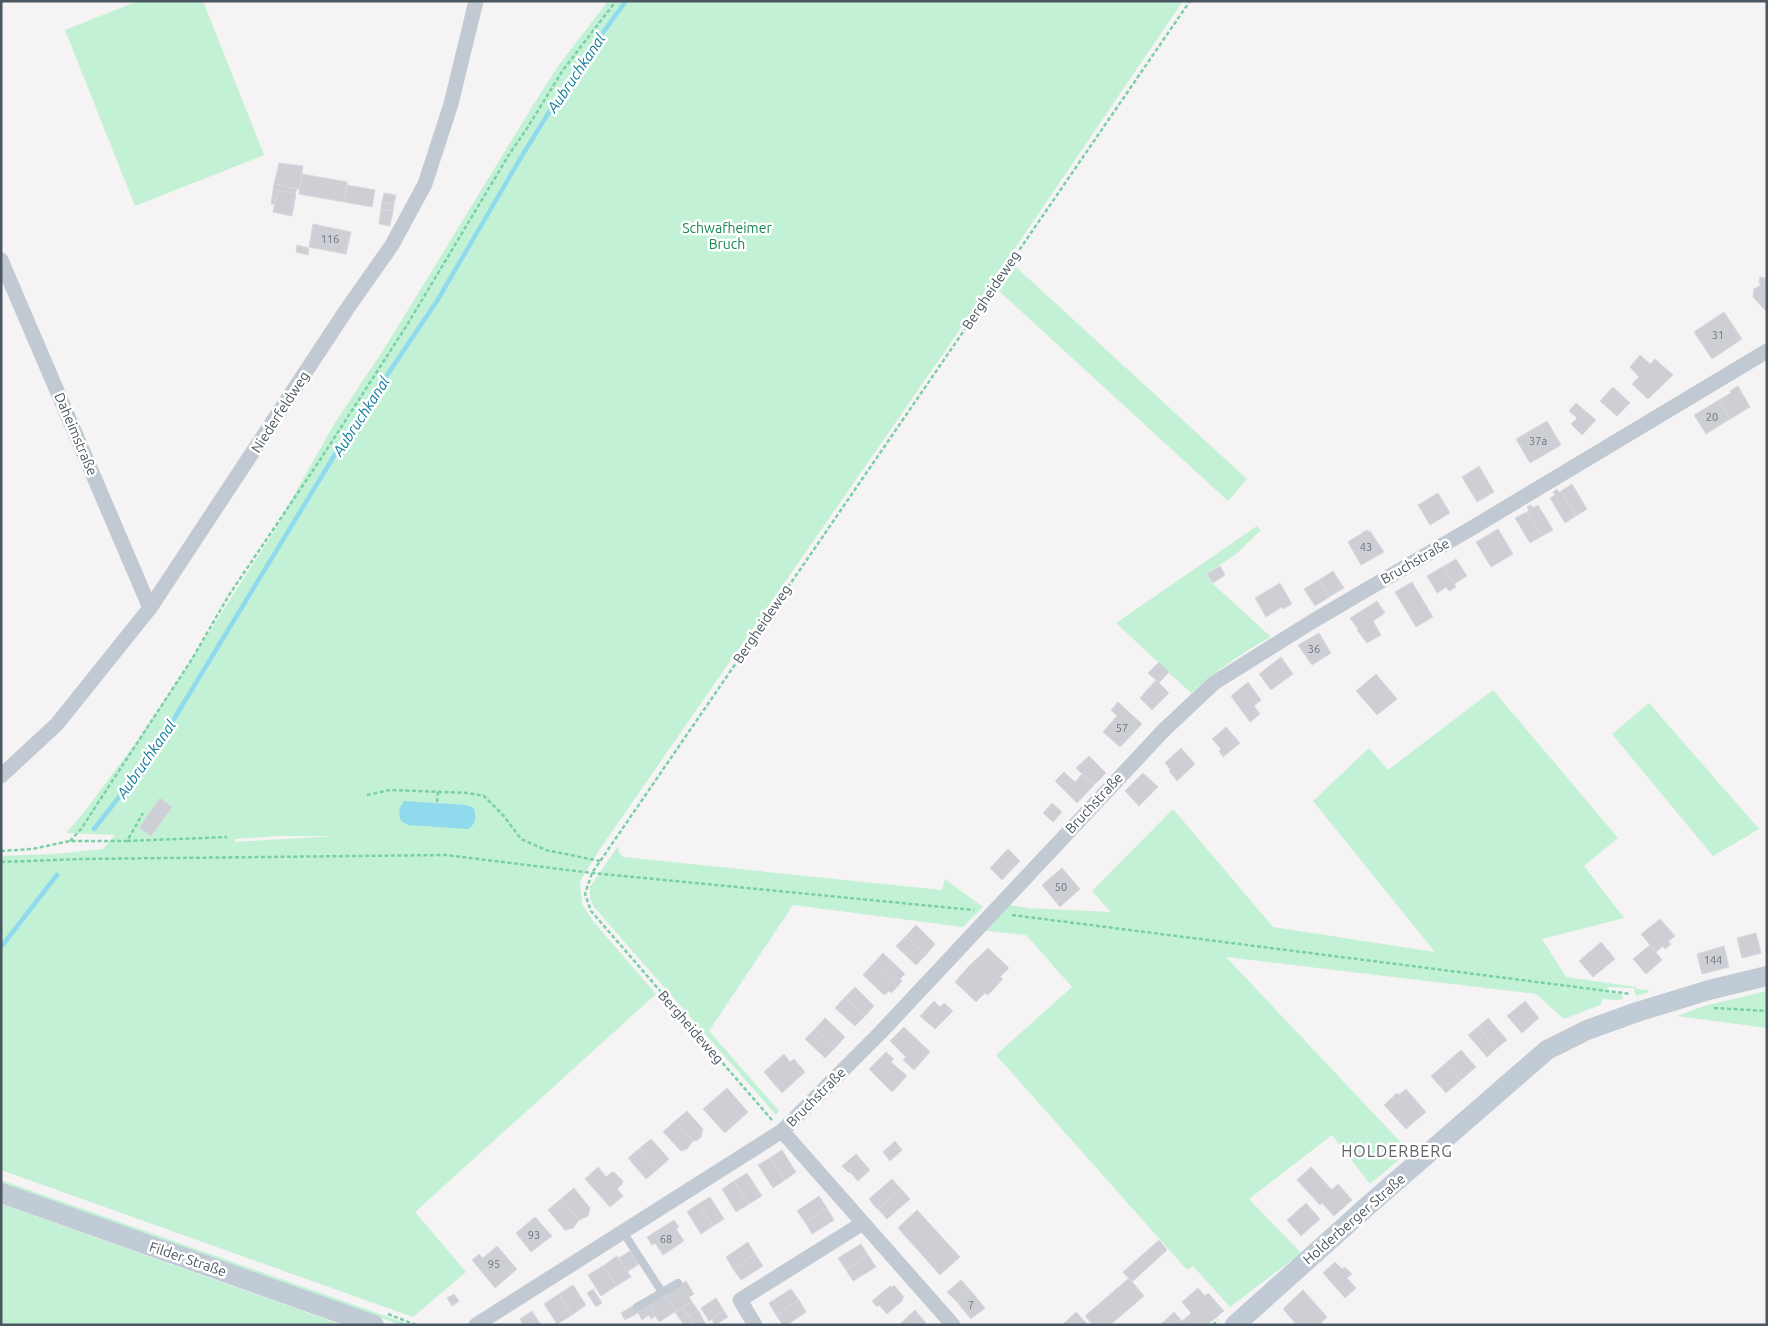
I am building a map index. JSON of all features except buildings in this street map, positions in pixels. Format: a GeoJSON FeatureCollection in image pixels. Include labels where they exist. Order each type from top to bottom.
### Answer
{"type":"FeatureCollection","features":[{"type":"Feature","properties":{"kind":"main road","name":"Holderberger Straße"},"geometry":{"type":"LineString","coordinates":[[1235,1325],[1547,1050],[1587,1030],[1637,1012],[1709,990],[1767,976]]}},
{"type":"Feature","properties":{"kind":"main road","name":"Filder Straße"},"geometry":{"type":"LineString","coordinates":[[1,1193],[374,1325]]}},
{"type":"Feature","properties":{"kind":"street","name":"Niederfeldweg"},"geometry":{"type":"LineString","coordinates":[[1,776],[57,724],[150,608],[392,245],[425,184],[451,104],[476,1]]}},
{"type":"Feature","properties":{"kind":"street","name":"Daheimstraße"},"geometry":{"type":"LineString","coordinates":[[1,260],[150,608]]}},
{"type":"Feature","properties":{"kind":"street","name":"Bruchstraße"},"geometry":{"type":"LineString","coordinates":[[476,1325],[782,1131],[881,1032],[1164,730],[1214,683],[1313,621],[1767,351]]}},
{"type":"Feature","properties":{"kind":"street"},"geometry":{"type":"LineString","coordinates":[[782,1131],[953,1325]]}},
{"type":"Feature","properties":{"kind":"street"},"geometry":{"type":"LineString","coordinates":[[755,1325],[740,1300],[863,1223]]}},
{"type":"Feature","properties":{"kind":"lane"},"geometry":{"type":"LineString","coordinates":[[622,1232],[662,1292]]}},
{"type":"Feature","properties":{"kind":"lane"},"geometry":{"type":"LineString","coordinates":[[638,1307],[678,1283]]}},
{"type":"Feature","properties":{"kind":"path"},"geometry":{"type":"LineString","coordinates":[[70,841],[81,829],[192,659],[229,595],[320,460],[407,325],[562,70],[616,1]]}},
{"type":"Feature","properties":{"kind":"path","name":"Bergheideweg"},"geometry":{"type":"LineString","coordinates":[[782,1131],[591,911],[585,894],[592,872],[1190,1]]}},
{"type":"Feature","properties":{"kind":"path"},"geometry":{"type":"LineString","coordinates":[[367,795],[390,790],[438,791],[484,796],[503,815],[521,839],[546,850],[600,860]]}},
{"type":"Feature","properties":{"kind":"path"},"geometry":{"type":"LineString","coordinates":[[437,802],[438,791]]}},
{"type":"Feature","properties":{"kind":"path"},"geometry":{"type":"LineString","coordinates":[[127,841],[143,813]]}},
{"type":"Feature","properties":{"kind":"path"},"geometry":{"type":"LineString","coordinates":[[1,851],[32,849],[70,841],[227,837]]}},
{"type":"Feature","properties":{"kind":"path"},"geometry":{"type":"LineString","coordinates":[[1,862],[82,859],[446,855],[592,872],[992,912],[1633,995],[1634,999]]}},
{"type":"Feature","properties":{"kind":"path"},"geometry":{"type":"LineString","coordinates":[[1709,1008],[1767,1011]]}},
{"type":"Feature","properties":{"kind":"green space"},"geometry":{"type":"Polygon","coordinates":[[[138,1],[203,1],[264,155],[135,206],[65,30],[138,1]]]}},
{"type":"Feature","properties":{"kind":"green space","name":"Schwafheimer Bruch"},"geometry":{"type":"Polygon","coordinates":[[[608,1],[1183,1],[952,341],[600,849],[580,881],[582,904],[593,921],[656,994],[415,1212],[466,1272],[413,1317],[1,1170],[1,856],[54,854],[103,849],[115,835],[66,833],[85,811],[137,741],[271,536],[333,426],[389,341],[558,66],[608,1]],[[277,836],[235,839],[235,842],[335,836],[277,836]]]}},
{"type":"Feature","properties":{"kind":"green space"},"geometry":{"type":"Polygon","coordinates":[[[1016,267],[1247,479],[1228,501],[999,291],[1016,267]]]}},
{"type":"Feature","properties":{"kind":"green space"},"geometry":{"type":"Polygon","coordinates":[[[1257,526],[1261,530],[1236,554],[1206,574],[1212,583],[1271,637],[1230,662],[1191,693],[1116,623],[1257,526]]]}},
{"type":"Feature","properties":{"kind":"green space"},"geometry":{"type":"Polygon","coordinates":[[[1493,690],[1618,838],[1584,866],[1624,918],[1542,939],[1566,977],[1636,987],[1636,989],[1648,990],[1649,992],[1636,996],[1634,988],[1608,987],[1606,992],[1622,994],[1623,999],[1603,999],[1600,1005],[1564,1019],[1536,994],[1226,957],[1409,1151],[1370,1184],[1332,1135],[1249,1199],[1301,1253],[1230,1307],[1193,1266],[1187,1270],[996,1055],[1072,987],[1026,935],[980,930],[1009,905],[1029,908],[1111,912],[1092,891],[1173,809],[1273,927],[1435,952],[1313,801],[1369,748],[1388,770],[1493,690]]]}},
{"type":"Feature","properties":{"kind":"green space"},"geometry":{"type":"Polygon","coordinates":[[[1649,703],[1759,829],[1713,856],[1612,734],[1649,703]]]}},
{"type":"Feature","properties":{"kind":"green space"},"geometry":{"type":"Polygon","coordinates":[[[618,846],[619,852],[623,857],[942,890],[945,879],[983,907],[963,927],[793,905],[709,1031],[779,1111],[776,1115],[594,907],[590,899],[590,887],[618,846]]]}},
{"type":"Feature","properties":{"kind":"green space"},"geometry":{"type":"Polygon","coordinates":[[[1767,991],[1767,1028],[1677,1016],[1704,1006],[1767,991]]]}},
{"type":"Feature","properties":{"kind":"green space"},"geometry":{"type":"Polygon","coordinates":[[[1,1180],[411,1325],[401,1325],[1,1183],[1,1180]]]}},
{"type":"Feature","properties":{"kind":"green space"},"geometry":{"type":"Polygon","coordinates":[[[1,1204],[342,1325],[1,1325],[1,1204]]]}},
{"type":"Feature","properties":{"kind":"water"},"geometry":{"type":"Polygon","coordinates":[[[404,801],[466,805],[474,808],[475,820],[468,829],[408,825],[401,821],[399,813],[404,801]]]}},
{"type":"Feature","properties":{"kind":"waterway","name":"Aubruchkanal"},"geometry":{"type":"LineString","coordinates":[[94,829],[152,755],[348,433],[437,301],[520,159],[572,75],[626,1]]}},
{"type":"Feature","properties":{"kind":"waterway","name":"Aubruchkanal"},"geometry":{"type":"LineString","coordinates":[[1,947],[57,875]]}},
{"type":"Feature","properties":{"kind":"district","name":"HOLDERBERG"},"geometry":{"type":"Point","coordinates":[1397,1151]}}]}
